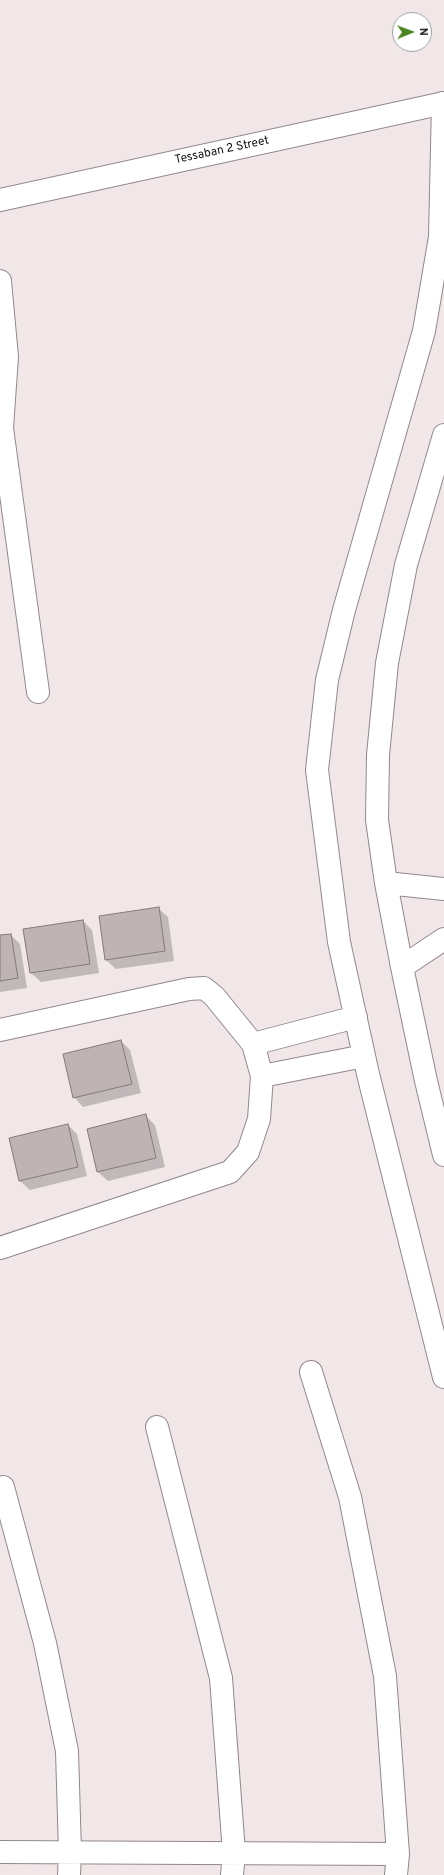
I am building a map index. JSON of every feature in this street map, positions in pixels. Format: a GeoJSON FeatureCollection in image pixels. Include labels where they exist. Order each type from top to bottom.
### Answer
{"type":"FeatureCollection","features":[{"type":"Feature","properties":{"kind":"street","name":"Tessaban 2 Street"},"geometry":{"type":"LineString","coordinates":[[0,200],[444,103]]}},
{"type":"Feature","properties":{"kind":"street"},"geometry":{"type":"LineString","coordinates":[[444,103],[440,237],[424,330],[344,610],[328,680],[317,770],[339,942],[364,1056],[444,1377]]}},
{"type":"Feature","properties":{"kind":"street"},"geometry":{"type":"LineString","coordinates":[[0,281],[7,357],[2,428],[38,692]]}},
{"type":"Feature","properties":{"kind":"street"},"geometry":{"type":"LineString","coordinates":[[444,435],[406,565],[387,663],[378,755],[377,820],[386,883],[402,966],[426,1081],[444,1155]]}},
{"type":"Feature","properties":{"kind":"street"},"geometry":{"type":"LineString","coordinates":[[386,883],[444,889]]}},
{"type":"Feature","properties":{"kind":"street"},"geometry":{"type":"LineString","coordinates":[[402,966],[444,939]]}},
{"type":"Feature","properties":{"kind":"street"},"geometry":{"type":"LineString","coordinates":[[0,1030],[189,989],[204,988],[214,996],[253,1044],[262,1076],[259,1119],[248,1152],[230,1172],[0,1248]]}},
{"type":"Feature","properties":{"kind":"street"},"geometry":{"type":"LineString","coordinates":[[253,1044],[356,1017]]}},
{"type":"Feature","properties":{"kind":"street"},"geometry":{"type":"LineString","coordinates":[[262,1076],[364,1056]]}},
{"type":"Feature","properties":{"kind":"street"},"geometry":{"type":"LineString","coordinates":[[0,1852],[234,1853],[397,1865],[385,1676],[350,1497],[311,1372]]}},
{"type":"Feature","properties":{"kind":"street"},"geometry":{"type":"LineString","coordinates":[[157,1427],[221,1678],[234,1853],[232,1875]]}},
{"type":"Feature","properties":{"kind":"street"},"geometry":{"type":"LineString","coordinates":[[3,1487],[45,1643],[67,1751],[70,1852],[68,1875]]}},
{"type":"Feature","properties":{"kind":"building"},"geometry":{"type":"Polygon","coordinates":[[[159,907],[165,951],[105,960],[99,916],[159,907]]]}},
{"type":"Feature","properties":{"kind":"building"},"geometry":{"type":"Polygon","coordinates":[[[83,920],[90,964],[30,973],[23,929],[83,920]]]}},
{"type":"Feature","properties":{"kind":"building"},"geometry":{"type":"Polygon","coordinates":[[[11,934],[18,978],[0,981],[0,935],[11,934]]]}},
{"type":"Feature","properties":{"kind":"building"},"geometry":{"type":"Polygon","coordinates":[[[121,1040],[132,1084],[73,1098],[63,1054],[121,1040]]]}},
{"type":"Feature","properties":{"kind":"building"},"geometry":{"type":"Polygon","coordinates":[[[146,1114],[156,1158],[97,1172],[87,1129],[146,1114]]]}},
{"type":"Feature","properties":{"kind":"building"},"geometry":{"type":"Polygon","coordinates":[[[68,1124],[78,1167],[19,1181],[9,1138],[68,1124]]]}}]}
